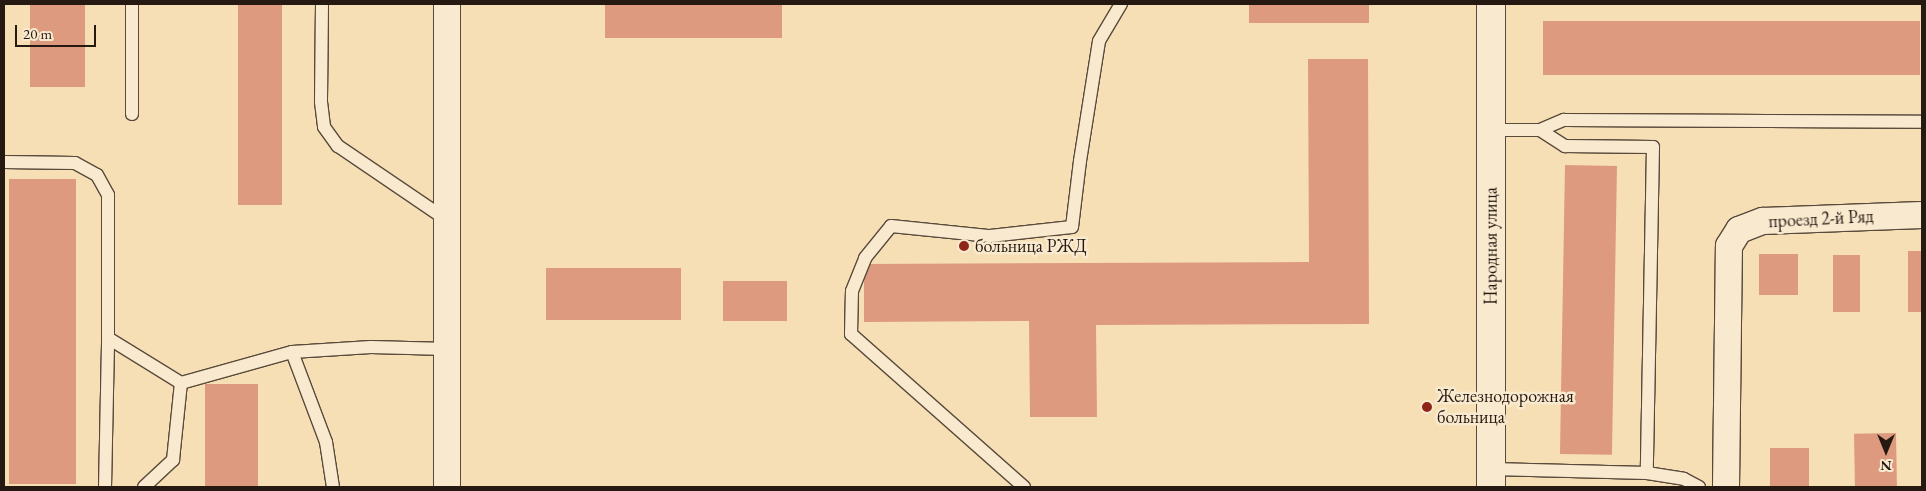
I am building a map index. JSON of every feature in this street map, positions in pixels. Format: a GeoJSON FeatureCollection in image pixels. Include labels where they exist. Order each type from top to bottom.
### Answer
{"type":"FeatureCollection","features":[{"type":"Feature","properties":{"kind":"street"},"geometry":{"type":"LineString","coordinates":[[447,4],[447,487]]}},
{"type":"Feature","properties":{"kind":"street","name":"Народная улица"},"geometry":{"type":"LineString","coordinates":[[1491,4],[1491,478]]}},
{"type":"Feature","properties":{"kind":"street","name":"проезд 2-й Ряд"},"geometry":{"type":"LineString","coordinates":[[1726,487],[1729,246],[1739,230],[1763,221],[1922,215]]}},
{"type":"Feature","properties":{"kind":"lane"},"geometry":{"type":"LineString","coordinates":[[132,4],[132,114]]}},
{"type":"Feature","properties":{"kind":"lane"},"geometry":{"type":"LineString","coordinates":[[322,4],[321,102],[324,127],[338,146],[447,220]]}},
{"type":"Feature","properties":{"kind":"lane"},"geometry":{"type":"LineString","coordinates":[[1024,487],[851,334],[852,291],[865,258],[891,226],[990,236],[1072,227],[1080,161],[1100,41],[1121,4]]}},
{"type":"Feature","properties":{"kind":"lane"},"geometry":{"type":"LineString","coordinates":[[1491,130],[1540,130],[1564,120],[1922,122]]}},
{"type":"Feature","properties":{"kind":"lane"},"geometry":{"type":"LineString","coordinates":[[1540,130],[1565,146],[1653,147],[1647,473]]}},
{"type":"Feature","properties":{"kind":"lane"},"geometry":{"type":"LineString","coordinates":[[4,162],[75,163],[97,175],[108,195],[106,487]]}},
{"type":"Feature","properties":{"kind":"lane"},"geometry":{"type":"LineString","coordinates":[[108,338],[181,383],[292,352],[371,347],[447,349]]}},
{"type":"Feature","properties":{"kind":"lane"},"geometry":{"type":"LineString","coordinates":[[292,352],[326,442],[333,487]]}},
{"type":"Feature","properties":{"kind":"lane"},"geometry":{"type":"LineString","coordinates":[[144,487],[173,460],[181,383]]}},
{"type":"Feature","properties":{"kind":"lane"},"geometry":{"type":"LineString","coordinates":[[1491,478],[1647,473],[1684,478],[1699,487]]}},
{"type":"Feature","properties":{"kind":"building"},"geometry":{"type":"Polygon","coordinates":[[[30,4],[85,4],[85,87],[30,87],[30,4]]]}},
{"type":"Feature","properties":{"kind":"building"},"geometry":{"type":"Polygon","coordinates":[[[238,4],[282,4],[282,205],[238,205],[238,4]]]}},
{"type":"Feature","properties":{"kind":"building"},"geometry":{"type":"Polygon","coordinates":[[[605,4],[782,4],[782,38],[605,38],[605,4]]]}},
{"type":"Feature","properties":{"kind":"building"},"geometry":{"type":"Polygon","coordinates":[[[1249,4],[1369,4],[1369,23],[1249,23],[1249,4]]]}},
{"type":"Feature","properties":{"kind":"building"},"geometry":{"type":"Polygon","coordinates":[[[1543,21],[1920,21],[1920,75],[1543,75],[1543,21]]]}},
{"type":"Feature","properties":{"kind":"building"},"geometry":{"type":"Polygon","coordinates":[[[1308,59],[1368,59],[1369,324],[1096,325],[1097,417],[1030,417],[1029,321],[864,322],[864,264],[1309,262],[1308,59]]]}},
{"type":"Feature","properties":{"kind":"building"},"geometry":{"type":"Polygon","coordinates":[[[1565,165],[1617,166],[1612,455],[1560,454],[1565,165]]]}},
{"type":"Feature","properties":{"kind":"building"},"geometry":{"type":"Polygon","coordinates":[[[9,179],[76,179],[76,484],[9,484],[9,179]]]}},
{"type":"Feature","properties":{"kind":"building"},"geometry":{"type":"Polygon","coordinates":[[[1908,251],[1922,251],[1922,312],[1908,312],[1908,251]]]}},
{"type":"Feature","properties":{"kind":"building"},"geometry":{"type":"Polygon","coordinates":[[[1759,254],[1798,254],[1798,295],[1759,295],[1759,254]]]}},
{"type":"Feature","properties":{"kind":"building"},"geometry":{"type":"Polygon","coordinates":[[[1833,255],[1860,255],[1860,312],[1833,312],[1833,255]]]}},
{"type":"Feature","properties":{"kind":"building"},"geometry":{"type":"Polygon","coordinates":[[[546,268],[681,268],[681,320],[546,320],[546,268]]]}},
{"type":"Feature","properties":{"kind":"building"},"geometry":{"type":"Polygon","coordinates":[[[723,281],[787,281],[787,321],[723,321],[723,281]]]}},
{"type":"Feature","properties":{"kind":"building"},"geometry":{"type":"Polygon","coordinates":[[[205,384],[258,384],[258,487],[205,487],[205,384]]]}},
{"type":"Feature","properties":{"kind":"building"},"geometry":{"type":"Polygon","coordinates":[[[1896,433],[1897,487],[1855,487],[1854,434],[1896,433]]]}},
{"type":"Feature","properties":{"kind":"building"},"geometry":{"type":"Polygon","coordinates":[[[1770,448],[1809,448],[1809,487],[1770,487],[1770,448]]]}},
{"type":"Feature","properties":{"kind":"place","name":"больница РЖД"},"geometry":{"type":"Point","coordinates":[964,246]}},
{"type":"Feature","properties":{"kind":"place","name":"Железнодорожная больница"},"geometry":{"type":"Point","coordinates":[1427,407]}}]}
